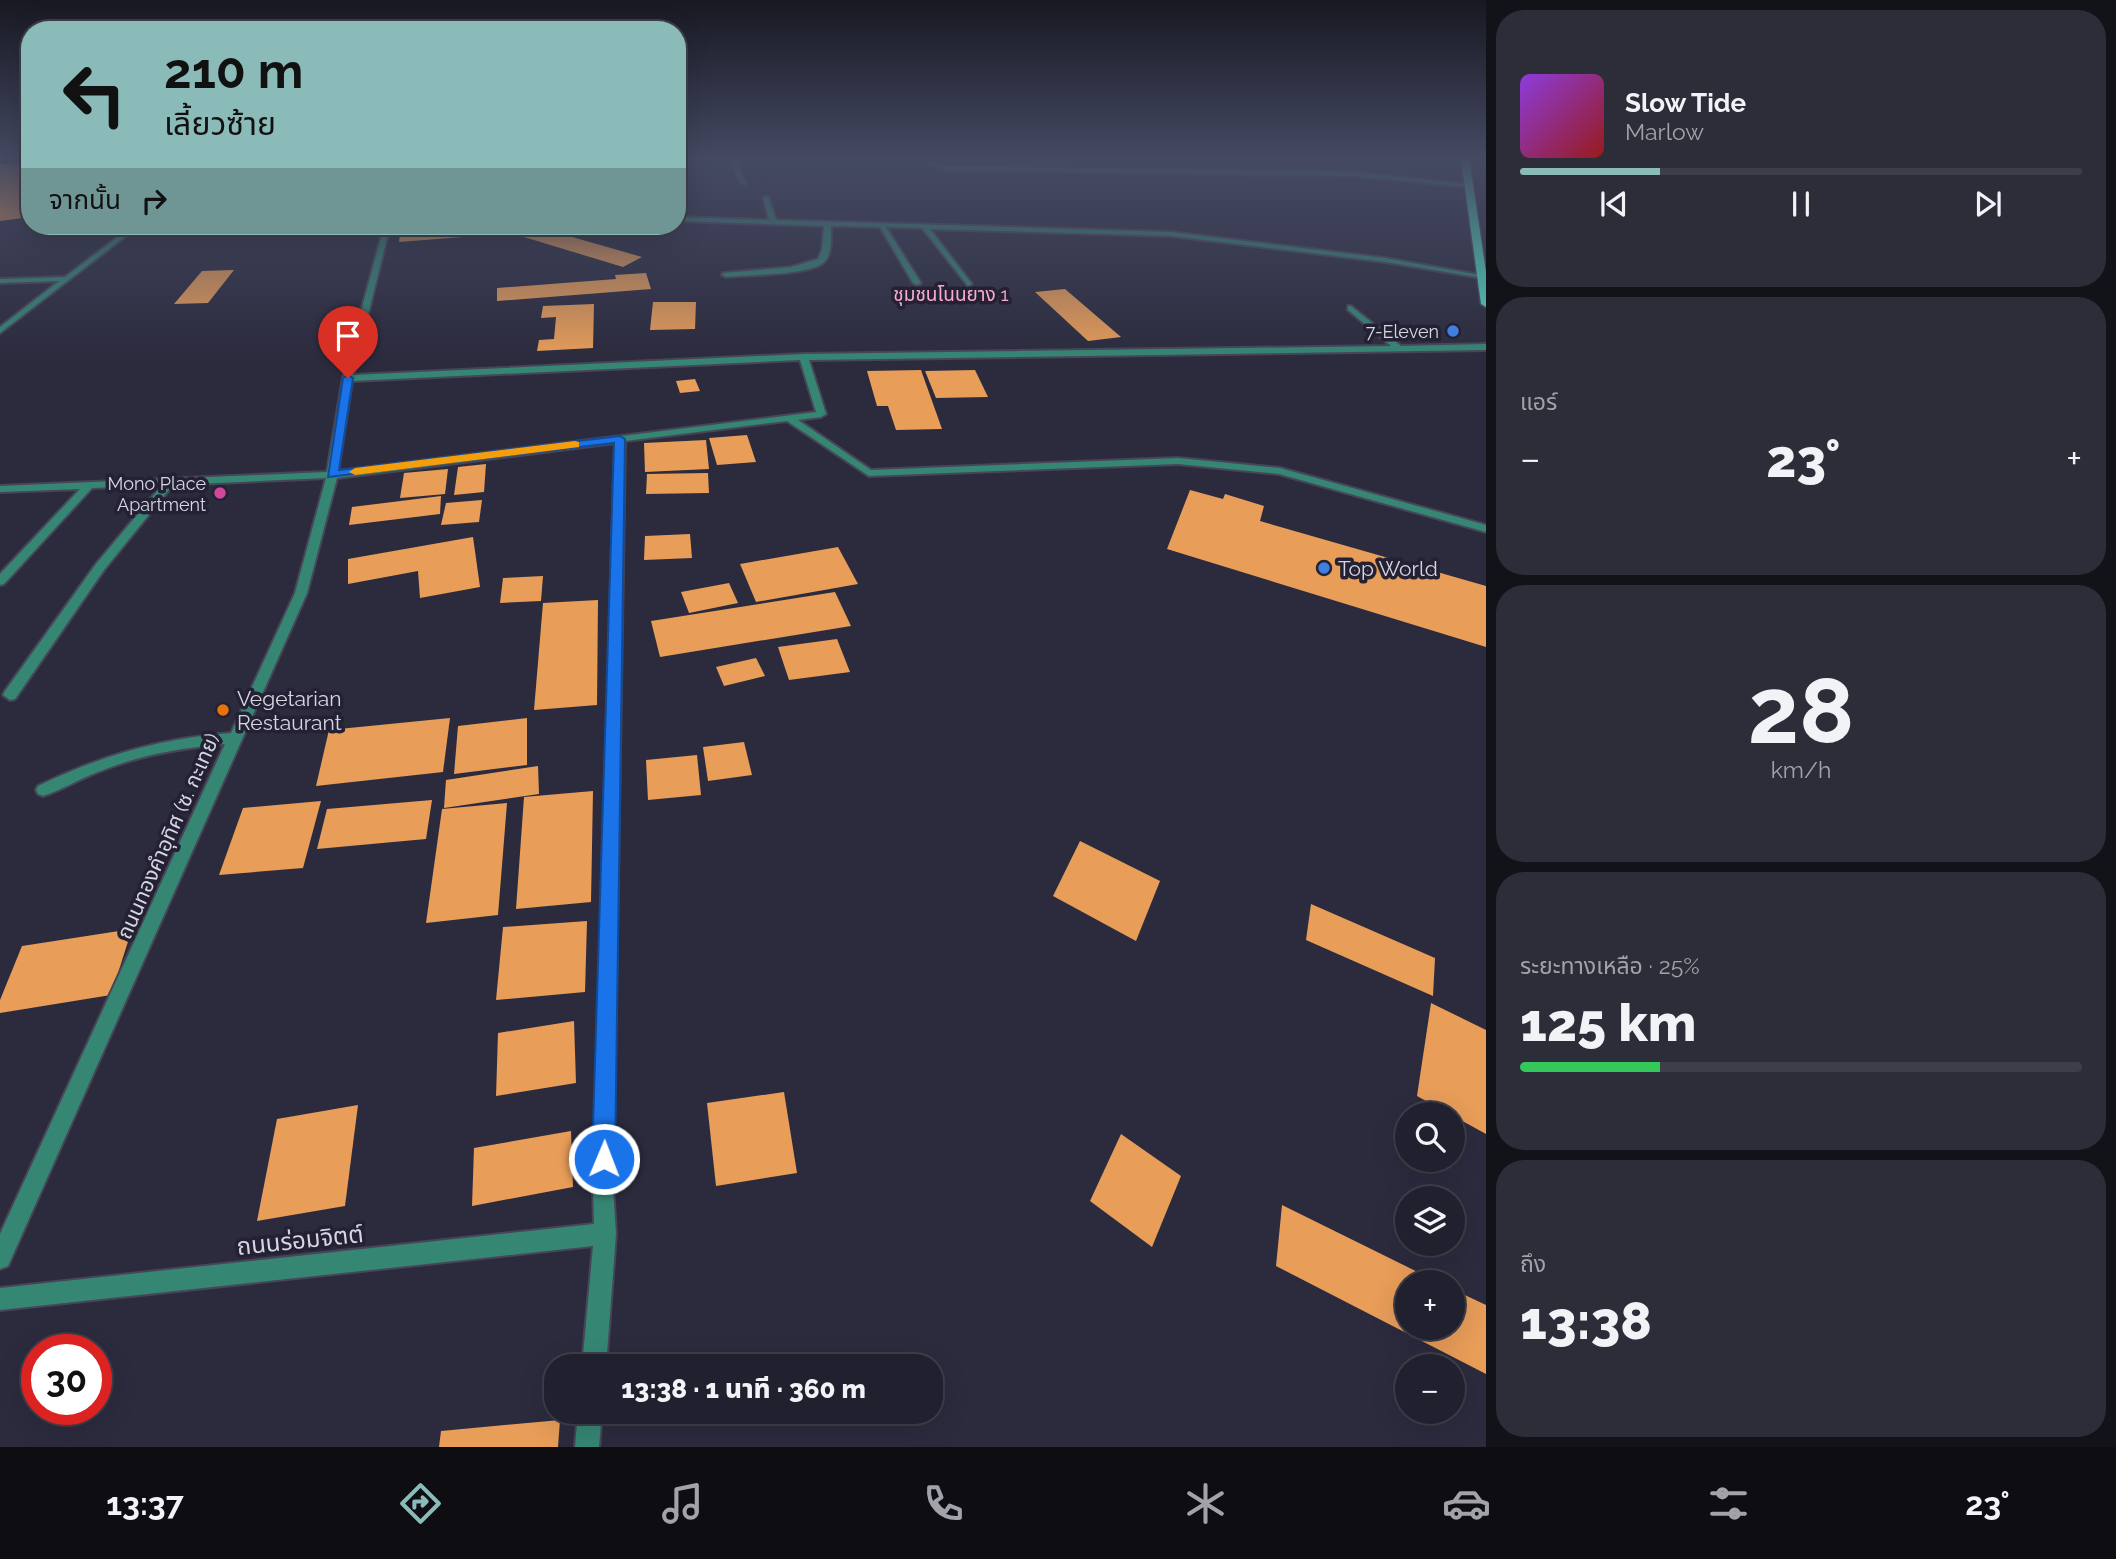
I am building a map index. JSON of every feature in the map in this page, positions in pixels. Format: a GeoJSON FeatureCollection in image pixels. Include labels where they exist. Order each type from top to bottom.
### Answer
{"type":"FeatureCollection","features":[{"type":"Feature","properties":{"kind":"main road"},"geometry":{"type":"LineString","coordinates":[[1475,226],[1486,304]]}},
{"type":"Feature","properties":{"kind":"street"},"geometry":{"type":"LineString","coordinates":[[726,275],[793,269],[818,263],[824,257],[828,226]]}},
{"type":"Feature","properties":{"kind":"street"},"geometry":{"type":"LineString","coordinates":[[881,226],[917,283]]}},
{"type":"Feature","properties":{"kind":"street"},"geometry":{"type":"LineString","coordinates":[[904,226],[1171,233],[1385,260],[1482,276]]}},
{"type":"Feature","properties":{"kind":"street"},"geometry":{"type":"LineString","coordinates":[[924,226],[968,284]]}},
{"type":"Feature","properties":{"kind":"street"},"geometry":{"type":"LineString","coordinates":[[0,331],[124,235]]}},
{"type":"Feature","properties":{"kind":"street","name":"ถนนทองคำอุทิศ (ซ. กะเทย)"},"geometry":{"type":"LineString","coordinates":[[0,1258],[301,593],[332,475],[348,378],[385,235]]}},
{"type":"Feature","properties":{"kind":"street"},"geometry":{"type":"LineString","coordinates":[[0,281],[65,279]]}},
{"type":"Feature","properties":{"kind":"street"},"geometry":{"type":"LineString","coordinates":[[1351,308],[1399,348]]}},
{"type":"Feature","properties":{"kind":"street"},"geometry":{"type":"LineString","coordinates":[[348,378],[804,357],[1486,347]]}},
{"type":"Feature","properties":{"kind":"street"},"geometry":{"type":"LineString","coordinates":[[0,489],[332,475],[821,414],[804,357]]}},
{"type":"Feature","properties":{"kind":"street"},"geometry":{"type":"LineString","coordinates":[[789,418],[869,473],[1191,463],[1280,471],[1486,529]]}},
{"type":"Feature","properties":{"kind":"street"},"geometry":{"type":"LineString","coordinates":[[595,1354],[605,1234],[603,1186],[620,439]]}},
{"type":"Feature","properties":{"kind":"street"},"geometry":{"type":"LineString","coordinates":[[10,695],[100,567],[171,481]]}},
{"type":"Feature","properties":{"kind":"street"},"geometry":{"type":"LineString","coordinates":[[0,581],[89,485]]}},
{"type":"Feature","properties":{"kind":"street"},"geometry":{"type":"LineString","coordinates":[[43,790],[130,752],[196,741],[236,738]]}},
{"type":"Feature","properties":{"kind":"street","name":"ถนนร่อมจิตต์"},"geometry":{"type":"LineString","coordinates":[[0,1299],[605,1234]]}},
{"type":"Feature","properties":{"kind":"street"},"geometry":{"type":"LineString","coordinates":[[587,1447],[589,1424]]}},
{"type":"Feature","properties":{"kind":"building"},"geometry":{"type":"Polygon","coordinates":[[[400,235],[488,235],[399,242],[400,235]]]}},
{"type":"Feature","properties":{"kind":"building"},"geometry":{"type":"Polygon","coordinates":[[[517,235],[565,235],[642,257],[623,267],[517,235]]]}},
{"type":"Feature","properties":{"kind":"building"},"geometry":{"type":"Polygon","coordinates":[[[234,270],[208,303],[174,304],[202,271],[234,270]]]}},
{"type":"Feature","properties":{"kind":"building"},"geometry":{"type":"Polygon","coordinates":[[[646,273],[651,289],[497,301],[497,288],[616,279],[615,275],[646,273]]]}},
{"type":"Feature","properties":{"kind":"building"},"geometry":{"type":"Polygon","coordinates":[[[1065,289],[1121,337],[1088,341],[1035,292],[1065,289]]]}},
{"type":"Feature","properties":{"kind":"building"},"geometry":{"type":"Polygon","coordinates":[[[653,302],[696,302],[695,329],[650,330],[653,302]]]}},
{"type":"Feature","properties":{"kind":"building"},"geometry":{"type":"Polygon","coordinates":[[[594,304],[593,348],[537,351],[539,340],[554,339],[556,317],[541,318],[543,306],[594,304]]]}},
{"type":"Feature","properties":{"kind":"building"},"geometry":{"type":"Polygon","coordinates":[[[921,370],[942,429],[896,430],[888,406],[877,406],[867,371],[921,370]]]}},
{"type":"Feature","properties":{"kind":"building"},"geometry":{"type":"Polygon","coordinates":[[[975,370],[988,397],[936,398],[925,371],[975,370]]]}},
{"type":"Feature","properties":{"kind":"building"},"geometry":{"type":"Polygon","coordinates":[[[695,379],[700,391],[680,393],[676,381],[695,379]]]}},
{"type":"Feature","properties":{"kind":"building"},"geometry":{"type":"Polygon","coordinates":[[[747,435],[756,462],[717,465],[709,438],[747,435]]]}},
{"type":"Feature","properties":{"kind":"building"},"geometry":{"type":"Polygon","coordinates":[[[706,440],[709,469],[645,472],[644,443],[706,440]]]}},
{"type":"Feature","properties":{"kind":"building"},"geometry":{"type":"Polygon","coordinates":[[[486,464],[484,492],[454,495],[458,467],[486,464]]]}},
{"type":"Feature","properties":{"kind":"building"},"geometry":{"type":"Polygon","coordinates":[[[448,469],[445,494],[400,498],[404,473],[448,469]]]}},
{"type":"Feature","properties":{"kind":"building"},"geometry":{"type":"Polygon","coordinates":[[[708,473],[709,493],[646,494],[647,474],[708,473]]]}},
{"type":"Feature","properties":{"kind":"building","name":"Top World"},"geometry":{"type":"Polygon","coordinates":[[[1190,490],[1223,499],[1225,494],[1264,506],[1260,521],[1486,586],[1486,647],[1167,549],[1190,490]]]}},
{"type":"Feature","properties":{"kind":"building"},"geometry":{"type":"Polygon","coordinates":[[[441,496],[440,514],[349,525],[352,507],[441,496]]]}},
{"type":"Feature","properties":{"kind":"building"},"geometry":{"type":"Polygon","coordinates":[[[482,500],[479,522],[441,525],[446,503],[482,500]]]}},
{"type":"Feature","properties":{"kind":"building"},"geometry":{"type":"Polygon","coordinates":[[[690,534],[692,558],[644,560],[645,536],[690,534]]]}},
{"type":"Feature","properties":{"kind":"building"},"geometry":{"type":"Polygon","coordinates":[[[473,537],[480,587],[420,598],[418,571],[348,584],[348,559],[473,537]]]}},
{"type":"Feature","properties":{"kind":"building"},"geometry":{"type":"Polygon","coordinates":[[[838,547],[858,584],[756,602],[740,564],[838,547]]]}},
{"type":"Feature","properties":{"kind":"building"},"geometry":{"type":"Polygon","coordinates":[[[543,576],[541,601],[500,603],[503,578],[543,576]]]}},
{"type":"Feature","properties":{"kind":"building"},"geometry":{"type":"Polygon","coordinates":[[[729,583],[738,603],[689,613],[681,592],[729,583]]]}},
{"type":"Feature","properties":{"kind":"building"},"geometry":{"type":"Polygon","coordinates":[[[835,592],[851,626],[660,657],[651,621],[835,592]]]}},
{"type":"Feature","properties":{"kind":"building"},"geometry":{"type":"Polygon","coordinates":[[[598,600],[597,705],[534,710],[543,603],[598,600]]]}},
{"type":"Feature","properties":{"kind":"building"},"geometry":{"type":"Polygon","coordinates":[[[837,639],[850,672],[789,680],[778,647],[837,639]]]}},
{"type":"Feature","properties":{"kind":"building"},"geometry":{"type":"Polygon","coordinates":[[[756,658],[765,676],[724,686],[716,667],[756,658]]]}},
{"type":"Feature","properties":{"kind":"building"},"geometry":{"type":"Polygon","coordinates":[[[450,718],[443,772],[316,786],[329,730],[450,718]]]}},
{"type":"Feature","properties":{"kind":"building"},"geometry":{"type":"Polygon","coordinates":[[[527,718],[527,765],[454,774],[458,726],[527,718]]]}},
{"type":"Feature","properties":{"kind":"building"},"geometry":{"type":"Polygon","coordinates":[[[744,742],[752,775],[708,781],[703,747],[744,742]]]}},
{"type":"Feature","properties":{"kind":"building"},"geometry":{"type":"Polygon","coordinates":[[[697,755],[701,795],[648,800],[646,760],[697,755]]]}},
{"type":"Feature","properties":{"kind":"building"},"geometry":{"type":"Polygon","coordinates":[[[538,766],[539,794],[444,808],[446,780],[538,766]]]}},
{"type":"Feature","properties":{"kind":"building"},"geometry":{"type":"Polygon","coordinates":[[[593,791],[591,902],[516,909],[524,797],[593,791]]]}},
{"type":"Feature","properties":{"kind":"building"},"geometry":{"type":"Polygon","coordinates":[[[432,800],[426,839],[317,849],[327,809],[432,800]]]}},
{"type":"Feature","properties":{"kind":"building"},"geometry":{"type":"Polygon","coordinates":[[[321,801],[303,868],[219,875],[243,808],[321,801]]]}},
{"type":"Feature","properties":{"kind":"building"},"geometry":{"type":"Polygon","coordinates":[[[507,803],[498,915],[426,923],[442,809],[507,803]]]}},
{"type":"Feature","properties":{"kind":"building"},"geometry":{"type":"Polygon","coordinates":[[[1080,841],[1160,881],[1136,941],[1053,896],[1080,841]]]}},
{"type":"Feature","properties":{"kind":"building"},"geometry":{"type":"Polygon","coordinates":[[[1311,904],[1435,958],[1433,996],[1306,940],[1311,904]]]}},
{"type":"Feature","properties":{"kind":"building"},"geometry":{"type":"Polygon","coordinates":[[[587,921],[585,992],[496,1000],[503,927],[587,921]]]}},
{"type":"Feature","properties":{"kind":"building"},"geometry":{"type":"Polygon","coordinates":[[[132,929],[111,995],[0,1013],[0,1000],[22,946],[132,929]]]}},
{"type":"Feature","properties":{"kind":"building"},"geometry":{"type":"Polygon","coordinates":[[[1431,1003],[1486,1030],[1486,1134],[1465,1122],[1465,1102],[1428,1102],[1417,1096],[1431,1003]]]}},
{"type":"Feature","properties":{"kind":"building"},"geometry":{"type":"Polygon","coordinates":[[[574,1021],[576,1083],[496,1096],[498,1033],[574,1021]]]}},
{"type":"Feature","properties":{"kind":"building"},"geometry":{"type":"Polygon","coordinates":[[[784,1092],[797,1173],[716,1186],[707,1103],[784,1092]]]}},
{"type":"Feature","properties":{"kind":"building"},"geometry":{"type":"Polygon","coordinates":[[[358,1105],[345,1206],[257,1221],[277,1119],[358,1105]]]}},
{"type":"Feature","properties":{"kind":"building"},"geometry":{"type":"Polygon","coordinates":[[[571,1131],[573,1187],[472,1206],[474,1148],[571,1131]]]}},
{"type":"Feature","properties":{"kind":"building"},"geometry":{"type":"Polygon","coordinates":[[[1121,1134],[1181,1176],[1152,1247],[1090,1201],[1121,1134]]]}},
{"type":"Feature","properties":{"kind":"building"},"geometry":{"type":"Polygon","coordinates":[[[1282,1205],[1414,1270],[1395,1270],[1395,1327],[1276,1266],[1282,1205]]]}},
{"type":"Feature","properties":{"kind":"building"},"geometry":{"type":"Polygon","coordinates":[[[1465,1295],[1486,1305],[1486,1374],[1465,1363],[1465,1354],[1447,1354],[1420,1340],[1465,1340],[1465,1295]]]}},
{"type":"Feature","properties":{"kind":"building"},"geometry":{"type":"Polygon","coordinates":[[[544,1421],[544,1424],[560,1424],[558,1447],[439,1447],[441,1431],[544,1421]]]}},
{"type":"Feature","properties":{"kind":"slow traffic"},"geometry":{"type":"LineString","coordinates":[[355,472],[575,444]]}},
{"type":"Feature","properties":{"kind":"place","name":"7-Eleven"},"geometry":{"type":"Point","coordinates":[1453,331]}},
{"type":"Feature","properties":{"kind":"place","name":"Mono Place Apartment"},"geometry":{"type":"Point","coordinates":[220,493]}},
{"type":"Feature","properties":{"kind":"place","name":"Top World"},"geometry":{"type":"Point","coordinates":[1324,568]}},
{"type":"Feature","properties":{"kind":"place","name":"Vegetarian Restaurant"},"geometry":{"type":"Point","coordinates":[223,710]}},
{"type":"Feature","properties":{"kind":"district","name":"ชุมชนโนนยาง 1"},"geometry":{"type":"Point","coordinates":[951,294]}},
{"type":"Feature","properties":{"kind":"route"},"geometry":{"type":"LineString","coordinates":[[348,378],[332,475],[620,439],[604,1159]]}}]}
